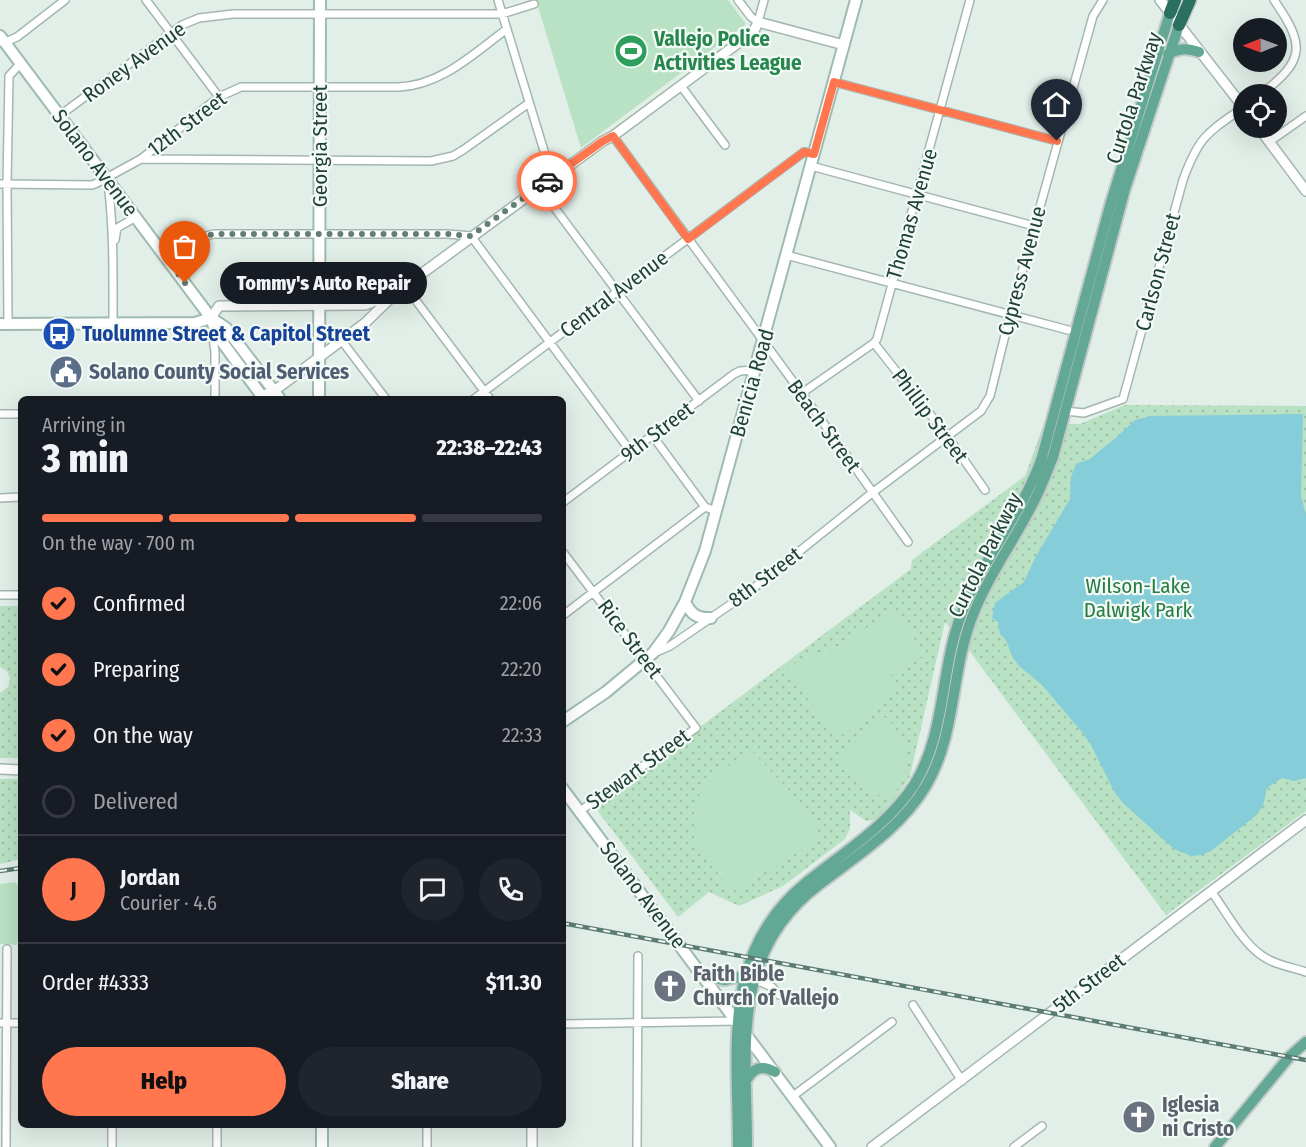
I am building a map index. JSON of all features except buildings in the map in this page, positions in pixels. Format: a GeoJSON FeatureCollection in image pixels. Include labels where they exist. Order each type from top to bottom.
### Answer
{"type":"FeatureCollection","features":[{"type":"Feature","properties":{"kind":"highway","name":"Curtola Parkway"},"geometry":{"type":"LineString","coordinates":[[1170,14],[1175,0]]}},
{"type":"Feature","properties":{"kind":"highway","name":"Curtola Parkway"},"geometry":{"type":"LineString","coordinates":[[1179,25],[1190,0]]}},
{"type":"Feature","properties":{"kind":"main road","name":"Georgia Street"},"geometry":{"type":"LineString","coordinates":[[319,396],[320,0]]}},
{"type":"Feature","properties":{"kind":"main road","name":"Benicia Road"},"geometry":{"type":"LineString","coordinates":[[566,720],[650,657],[669,631],[685,602],[705,550],[856,0]]}},
{"type":"Feature","properties":{"kind":"main road","name":"Curtola Parkway"},"geometry":{"type":"LineString","coordinates":[[738,1147],[737,1021],[763,934],[789,897],[895,810],[914,784],[932,745],[956,631],[962,613],[975,583],[1040,465],[1126,151],[1170,14]]}},
{"type":"Feature","properties":{"kind":"main road","name":"Curtola Parkway"},"geometry":{"type":"LineString","coordinates":[[747,1147],[749,977],[771,938],[808,892],[887,832],[925,788],[945,740],[962,652],[971,620],[980,599],[1039,492],[1055,450],[1125,189],[1179,25]]}},
{"type":"Feature","properties":{"kind":"main road","name":"Solano Avenue"},"geometry":{"type":"LineString","coordinates":[[2,41],[211,318],[217,335],[262,396]]}},
{"type":"Feature","properties":{"kind":"main road"},"geometry":{"type":"LineString","coordinates":[[1168,54],[1187,48],[1199,52]]}},
{"type":"Feature","properties":{"kind":"main road","name":"Solano Avenue"},"geometry":{"type":"LineString","coordinates":[[211,318],[226,328],[277,395]]}},
{"type":"Feature","properties":{"kind":"main road"},"geometry":{"type":"LineString","coordinates":[[4,324],[195,323],[211,318]]}},
{"type":"Feature","properties":{"kind":"main road"},"geometry":{"type":"LineString","coordinates":[[1060,390],[1065,411]]}},
{"type":"Feature","properties":{"kind":"main road"},"geometry":{"type":"LineString","coordinates":[[685,602],[689,611],[696,616],[711,618]]}},
{"type":"Feature","properties":{"kind":"main road","name":"Solano Avenue"},"geometry":{"type":"LineString","coordinates":[[566,793],[830,1147]]}},
{"type":"Feature","properties":{"kind":"main road"},"geometry":{"type":"LineString","coordinates":[[703,976],[725,980],[749,977]]}},
{"type":"Feature","properties":{"kind":"main road"},"geometry":{"type":"LineString","coordinates":[[1215,1147],[1289,1057],[1306,1042]]}},
{"type":"Feature","properties":{"kind":"main road"},"geometry":{"type":"LineString","coordinates":[[747,1078],[751,1072],[760,1068],[768,1068],[775,1072]]}},
{"type":"Feature","properties":{"kind":"main road"},"geometry":{"type":"LineString","coordinates":[[322,1128],[322,1147]]}},
{"type":"Feature","properties":{"kind":"street"},"geometry":{"type":"LineString","coordinates":[[2,41],[17,37],[65,0]]}},
{"type":"Feature","properties":{"kind":"street"},"geometry":{"type":"LineString","coordinates":[[146,0],[219,97]]}},
{"type":"Feature","properties":{"kind":"street"},"geometry":{"type":"LineString","coordinates":[[498,0],[552,177]]}},
{"type":"Feature","properties":{"kind":"street"},"geometry":{"type":"LineString","coordinates":[[738,0],[751,17],[758,22],[844,45]]}},
{"type":"Feature","properties":{"kind":"street"},"geometry":{"type":"LineString","coordinates":[[277,395],[319,357],[365,323],[402,288],[754,31],[764,0]]}},
{"type":"Feature","properties":{"kind":"street","name":"Thomas Avenue"},"geometry":{"type":"LineString","coordinates":[[874,343],[941,111],[970,0]]}},
{"type":"Feature","properties":{"kind":"street","name":"Cypress Avenue"},"geometry":{"type":"LineString","coordinates":[[872,493],[981,411],[990,396],[1057,141],[1093,15],[1103,0]]}},
{"type":"Feature","properties":{"kind":"street"},"geometry":{"type":"LineString","coordinates":[[1160,0],[1233,95]]}},
{"type":"Feature","properties":{"kind":"street"},"geometry":{"type":"LineString","coordinates":[[1273,84],[1291,69],[1296,54],[1296,36],[1274,0]]}},
{"type":"Feature","properties":{"kind":"street","name":"Roney Avenue"},"geometry":{"type":"LineString","coordinates":[[59,116],[182,25],[199,18],[216,15],[502,14],[534,4]]}},
{"type":"Feature","properties":{"kind":"street","name":"12th Street"},"geometry":{"type":"LineString","coordinates":[[4,184],[92,185],[108,179],[141,159],[219,97],[241,87],[421,85],[441,77],[507,29]]}},
{"type":"Feature","properties":{"kind":"street"},"geometry":{"type":"LineString","coordinates":[[4,324],[4,184],[9,76],[20,64]]}},
{"type":"Feature","properties":{"kind":"street"},"geometry":{"type":"LineString","coordinates":[[834,82],[1057,141]]}},
{"type":"Feature","properties":{"kind":"street"},"geometry":{"type":"LineString","coordinates":[[681,86],[725,145]]}},
{"type":"Feature","properties":{"kind":"street"},"geometry":{"type":"LineString","coordinates":[[141,159],[420,161],[453,156],[477,142],[529,103]]}},
{"type":"Feature","properties":{"kind":"street","name":"Carlson Street"},"geometry":{"type":"LineString","coordinates":[[1065,411],[1084,413],[1124,399],[1183,180],[1193,153],[1204,136],[1233,115]]}},
{"type":"Feature","properties":{"kind":"street"},"geometry":{"type":"LineString","coordinates":[[1269,142],[1306,116]]}},
{"type":"Feature","properties":{"kind":"street","name":"Beach Street"},"geometry":{"type":"LineString","coordinates":[[613,136],[802,393],[908,542]]}},
{"type":"Feature","properties":{"kind":"street"},"geometry":{"type":"LineString","coordinates":[[1266,138],[1306,191]]}},
{"type":"Feature","properties":{"kind":"street","name":"Central Avenue"},"geometry":{"type":"LineString","coordinates":[[478,396],[804,152],[814,154]]}},
{"type":"Feature","properties":{"kind":"street"},"geometry":{"type":"LineString","coordinates":[[811,166],[1034,226]]}},
{"type":"Feature","properties":{"kind":"street"},"geometry":{"type":"LineString","coordinates":[[108,179],[110,228],[114,246]]}},
{"type":"Feature","properties":{"kind":"street"},"geometry":{"type":"LineString","coordinates":[[539,188],[699,401]]}},
{"type":"Feature","properties":{"kind":"street"},"geometry":{"type":"LineString","coordinates":[[113,324],[114,246],[117,228],[136,217]]}},
{"type":"Feature","properties":{"kind":"street"},"geometry":{"type":"LineString","coordinates":[[164,255],[191,240],[214,234],[448,234],[471,236],[631,452]]}},
{"type":"Feature","properties":{"kind":"street"},"geometry":{"type":"LineString","coordinates":[[786,255],[1068,330]]}},
{"type":"Feature","properties":{"kind":"street"},"geometry":{"type":"LineString","coordinates":[[215,396],[215,352],[211,318],[219,306],[356,306],[373,303],[402,288]]}},
{"type":"Feature","properties":{"kind":"street"},"geometry":{"type":"LineString","coordinates":[[402,288],[487,396]]}},
{"type":"Feature","properties":{"kind":"street"},"geometry":{"type":"LineString","coordinates":[[356,306],[364,313],[365,323]]}},
{"type":"Feature","properties":{"kind":"street"},"geometry":{"type":"LineString","coordinates":[[342,341],[384,396]]}},
{"type":"Feature","properties":{"kind":"street"},"geometry":{"type":"LineString","coordinates":[[802,393],[874,343]]}},
{"type":"Feature","properties":{"kind":"street","name":"Phillip Street"},"geometry":{"type":"LineString","coordinates":[[874,343],[948,437],[985,490]]}},
{"type":"Feature","properties":{"kind":"street","name":"9th Street"},"geometry":{"type":"LineString","coordinates":[[566,498],[734,374],[754,370]]}},
{"type":"Feature","properties":{"kind":"street"},"geometry":{"type":"LineString","coordinates":[[0,414],[18,414]]}},
{"type":"Feature","properties":{"kind":"street"},"geometry":{"type":"LineString","coordinates":[[652,435],[705,507],[716,511]]}},
{"type":"Feature","properties":{"kind":"street","name":"8th Street"},"geometry":{"type":"LineString","coordinates":[[650,657],[670,646],[750,591],[872,493]]}},
{"type":"Feature","properties":{"kind":"street"},"geometry":{"type":"LineString","coordinates":[[0,498],[18,498]]}},
{"type":"Feature","properties":{"kind":"street"},"geometry":{"type":"LineString","coordinates":[[566,613],[705,507]]}},
{"type":"Feature","properties":{"kind":"street","name":"Rice Street"},"geometry":{"type":"LineString","coordinates":[[566,556],[650,657],[696,728]]}},
{"type":"Feature","properties":{"kind":"street"},"geometry":{"type":"LineString","coordinates":[[0,595],[18,595]]}},
{"type":"Feature","properties":{"kind":"street","name":"Stewart Street"},"geometry":{"type":"LineString","coordinates":[[580,811],[696,728]]}},
{"type":"Feature","properties":{"kind":"street"},"geometry":{"type":"LineString","coordinates":[[0,769],[18,770]]}},
{"type":"Feature","properties":{"kind":"street","name":"5th Street"},"geometry":{"type":"LineString","coordinates":[[872,1147],[1306,820]]}},
{"type":"Feature","properties":{"kind":"street"},"geometry":{"type":"LineString","coordinates":[[1211,891],[1241,933],[1261,955],[1274,962],[1306,972]]}},
{"type":"Feature","properties":{"kind":"street"},"geometry":{"type":"LineString","coordinates":[[6,1147],[3,1023],[7,949]]}},
{"type":"Feature","properties":{"kind":"street"},"geometry":{"type":"LineString","coordinates":[[637,1147],[638,956]]}},
{"type":"Feature","properties":{"kind":"street"},"geometry":{"type":"LineString","coordinates":[[749,977],[772,987],[779,994]]}},
{"type":"Feature","properties":{"kind":"street"},"geometry":{"type":"LineString","coordinates":[[913,1005],[962,1081]]}},
{"type":"Feature","properties":{"kind":"street"},"geometry":{"type":"LineString","coordinates":[[566,1024],[737,1021]]}},
{"type":"Feature","properties":{"kind":"street"},"geometry":{"type":"LineString","coordinates":[[793,1096],[892,1022]]}},
{"type":"Feature","properties":{"kind":"street"},"geometry":{"type":"LineString","coordinates":[[1014,1147],[1042,1126]]}},
{"type":"Feature","properties":{"kind":"street"},"geometry":{"type":"LineString","coordinates":[[112,1128],[112,1147]]}},
{"type":"Feature","properties":{"kind":"street"},"geometry":{"type":"LineString","coordinates":[[217,1128],[217,1147]]}},
{"type":"Feature","properties":{"kind":"street"},"geometry":{"type":"LineString","coordinates":[[427,1128],[427,1147]]}},
{"type":"Feature","properties":{"kind":"street"},"geometry":{"type":"LineString","coordinates":[[532,1128],[532,1147]]}},
{"type":"Feature","properties":{"kind":"green space","name":"Vallejo Police Activities League"},"geometry":{"type":"Polygon","coordinates":[[[536,0],[728,0],[746,24],[581,148],[536,0]]]}},
{"type":"Feature","properties":{"kind":"green space","name":"Wilson-Lake Dalwigk Park"},"geometry":{"type":"Polygon","coordinates":[[[1125,405],[1306,406],[1306,811],[1166,915],[971,653],[945,622],[910,776],[895,800],[876,820],[866,821],[850,810],[850,828],[845,839],[783,886],[739,906],[709,892],[678,917],[594,806],[911,569],[912,560],[1025,476],[1046,418],[1066,424],[1080,424],[1125,405]]]}},
{"type":"Feature","properties":{"kind":"green space"},"geometry":{"type":"Polygon","coordinates":[[[0,606],[18,606],[18,758],[0,758],[0,693],[8,687],[10,679],[7,671],[0,667],[0,606]]]}},
{"type":"Feature","properties":{"kind":"green space"},"geometry":{"type":"Polygon","coordinates":[[[896,609],[924,655],[888,677],[895,687],[844,735],[831,733],[787,667],[811,655],[825,654],[896,609]]]}},
{"type":"Feature","properties":{"kind":"green space"},"geometry":{"type":"Polygon","coordinates":[[[885,717],[901,737],[906,758],[902,780],[888,801],[840,767],[840,755],[885,717]]]}},
{"type":"Feature","properties":{"kind":"green space"},"geometry":{"type":"Polygon","coordinates":[[[750,749],[819,822],[817,840],[732,892],[694,841],[694,813],[702,786],[750,749]]]}},
{"type":"Feature","properties":{"kind":"green space"},"geometry":{"type":"Polygon","coordinates":[[[0,779],[18,779],[18,860],[0,864],[0,779]]]}},
{"type":"Feature","properties":{"kind":"green space"},"geometry":{"type":"Polygon","coordinates":[[[15,882],[18,885],[17,945],[0,944],[0,884],[15,882]]]}},
{"type":"Feature","properties":{"kind":"water"},"geometry":{"type":"Polygon","coordinates":[[[1303,414],[1301,496],[1306,515],[1306,778],[1294,781],[1282,778],[1267,788],[1263,806],[1254,817],[1211,851],[1191,856],[1174,849],[1115,793],[1090,743],[1081,731],[1042,685],[1019,666],[1012,656],[1006,640],[1000,634],[998,622],[992,618],[995,603],[1024,582],[1035,558],[1070,499],[1071,477],[1076,464],[1090,459],[1135,420],[1151,416],[1303,414]]]}},
{"type":"Feature","properties":{"kind":"railway"},"geometry":{"type":"LineString","coordinates":[[0,871],[18,868]]}},
{"type":"Feature","properties":{"kind":"railway"},"geometry":{"type":"LineString","coordinates":[[566,924],[1306,1060]]}},
{"type":"Feature","properties":{"kind":"way so far"},"geometry":{"type":"LineString","coordinates":[[185,283],[164,255],[191,240],[214,234],[448,234],[471,236],[547,181]]}},
{"type":"Feature","properties":{"kind":"place","name":"Vallejo Police Activities League"},"geometry":{"type":"Point","coordinates":[631,51]}},
{"type":"Feature","properties":{"kind":"place","name":"Tommy's Auto Repair"},"geometry":{"type":"Point","coordinates":[185,283]}},
{"type":"Feature","properties":{"kind":"place","name":"Tuolumne Street & Capitol Street"},"geometry":{"type":"Point","coordinates":[59,334]}},
{"type":"Feature","properties":{"kind":"place","name":"Solano County Social Services"},"geometry":{"type":"Point","coordinates":[66,372]}},
{"type":"Feature","properties":{"kind":"place","name":"Faith Bible Church of Vallejo"},"geometry":{"type":"Point","coordinates":[670,986]}},
{"type":"Feature","properties":{"kind":"place","name":"Iglesia ni Cristo"},"geometry":{"type":"Point","coordinates":[1139,1117]}},
{"type":"Feature","properties":{"kind":"route"},"geometry":{"type":"LineString","coordinates":[[547,181],[613,136],[688,239],[804,152],[814,154],[834,82],[1057,141]]}}]}
